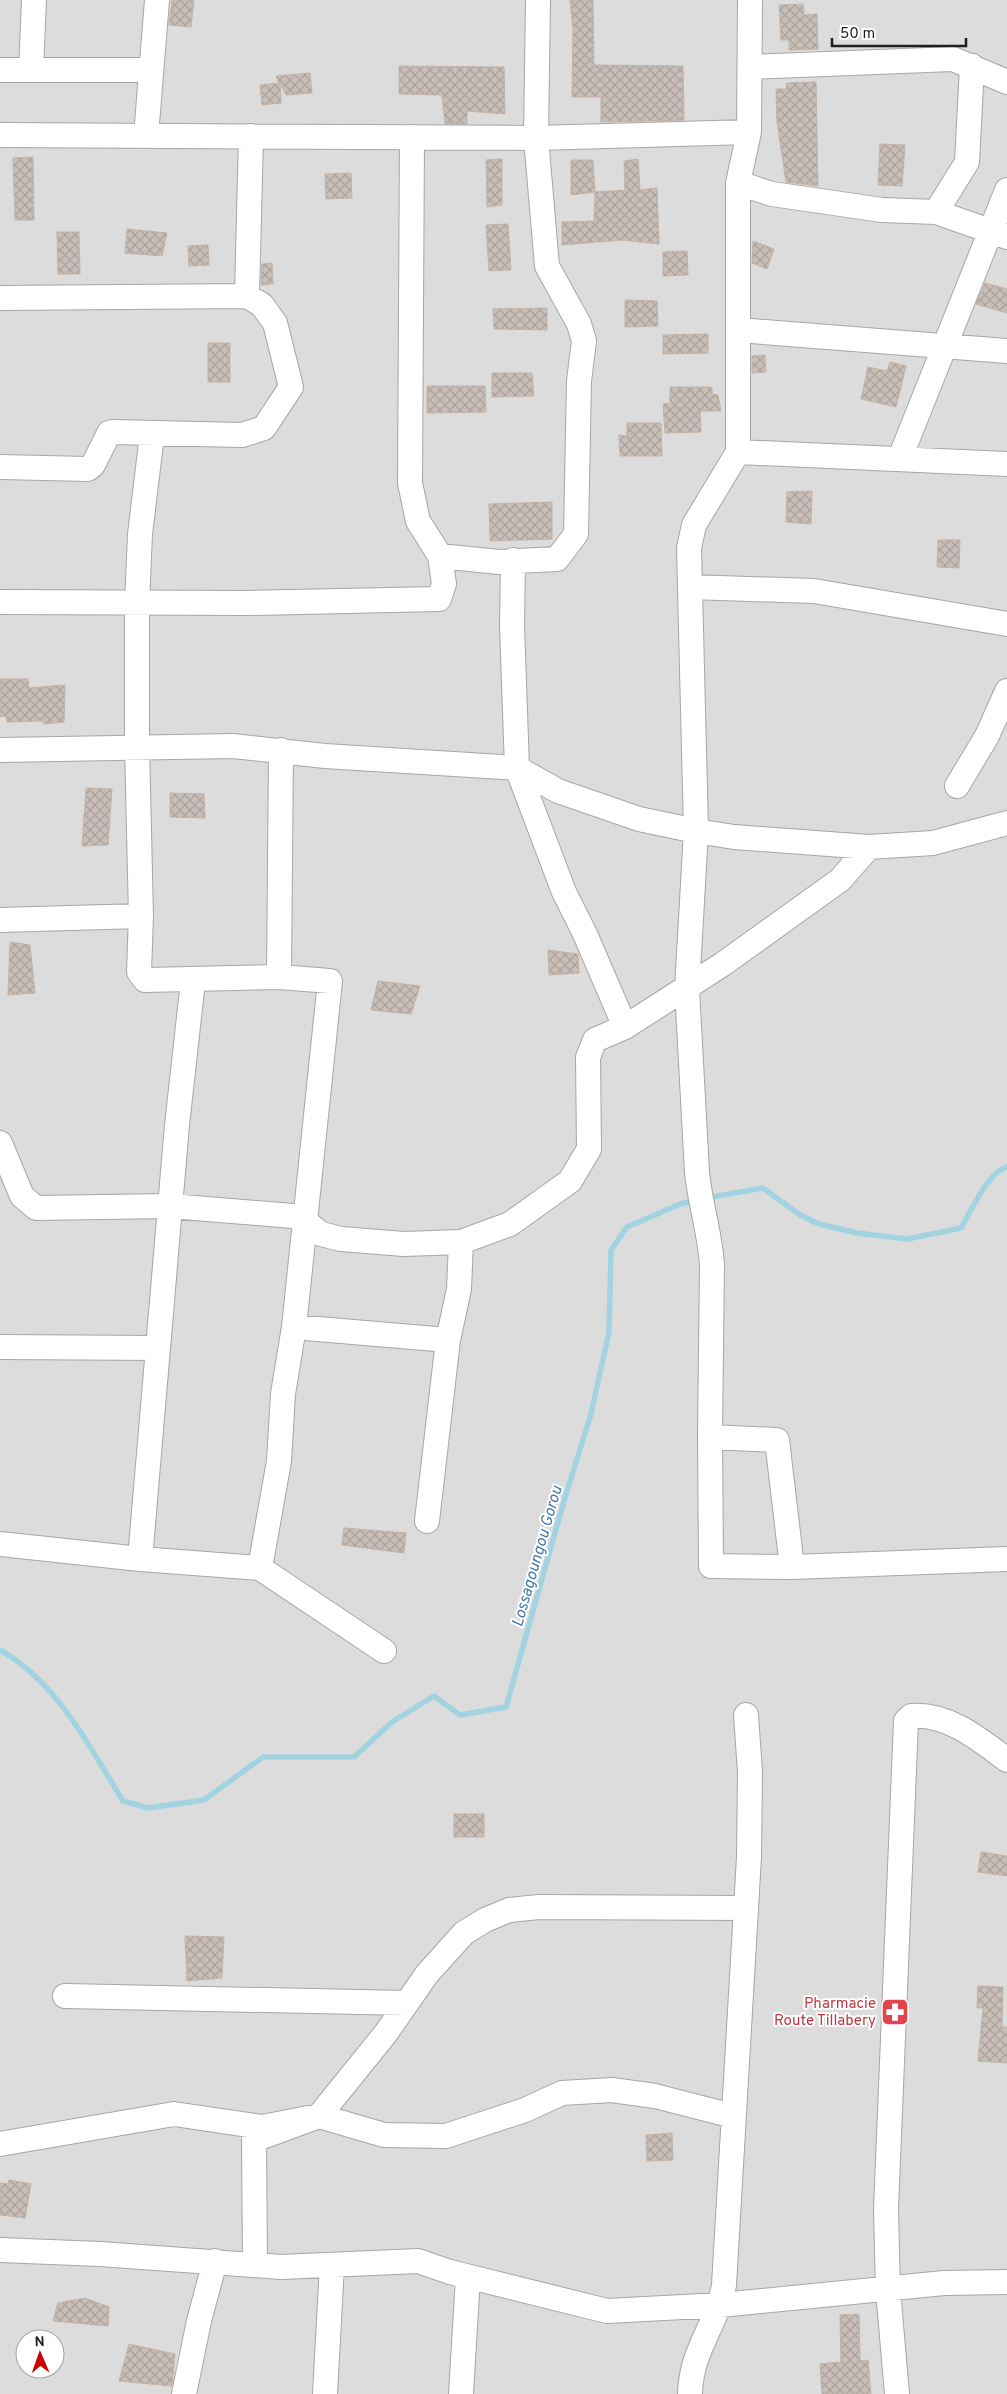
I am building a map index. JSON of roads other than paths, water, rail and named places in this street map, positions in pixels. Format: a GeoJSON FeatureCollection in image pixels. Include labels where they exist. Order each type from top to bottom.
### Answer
{"type":"FeatureCollection","features":[{"type":"Feature","properties":{"kind":"street"},"geometry":{"type":"LineString","coordinates":[[31,70],[34,0]]}},
{"type":"Feature","properties":{"kind":"street"},"geometry":{"type":"LineString","coordinates":[[146,136],[157,0]]}},
{"type":"Feature","properties":{"kind":"street"},"geometry":{"type":"LineString","coordinates":[[440,556],[499,562],[557,559],[576,534],[578,381],[584,341],[579,324],[547,266],[536,138],[538,0]]}},
{"type":"Feature","properties":{"kind":"street"},"geometry":{"type":"LineString","coordinates":[[750,0],[750,132],[738,183],[738,452],[694,525],[689,548],[696,832],[687,989],[697,1172],[700,1199],[711,1243],[711,1566],[792,1566],[1007,1559]]}},
{"type":"Feature","properties":{"kind":"street"},"geometry":{"type":"LineString","coordinates":[[750,67],[953,59],[1007,82]]}},
{"type":"Feature","properties":{"kind":"street"},"geometry":{"type":"LineString","coordinates":[[936,212],[967,162],[972,66]]}},
{"type":"Feature","properties":{"kind":"street"},"geometry":{"type":"LineString","coordinates":[[0,70],[151,70]]}},
{"type":"Feature","properties":{"kind":"street"},"geometry":{"type":"LineString","coordinates":[[0,135],[536,138],[750,132]]}},
{"type":"Feature","properties":{"kind":"street"},"geometry":{"type":"LineString","coordinates":[[247,296],[250,136]]}},
{"type":"Feature","properties":{"kind":"street"},"geometry":{"type":"LineString","coordinates":[[0,602],[137,604],[439,599],[444,584],[440,556],[418,521],[410,483],[412,137]]}},
{"type":"Feature","properties":{"kind":"street"},"geometry":{"type":"LineString","coordinates":[[738,183],[772,194],[872,208],[936,212],[998,234]]}},
{"type":"Feature","properties":{"kind":"street"},"geometry":{"type":"LineString","coordinates":[[900,458],[946,345],[998,234],[1007,190]]}},
{"type":"Feature","properties":{"kind":"street"},"geometry":{"type":"LineString","coordinates":[[0,298],[247,296],[262,305],[275,323],[292,386],[264,428],[242,435],[109,433],[94,465],[88,469],[0,467]]}},
{"type":"Feature","properties":{"kind":"street"},"geometry":{"type":"LineString","coordinates":[[738,330],[1007,351]]}},
{"type":"Feature","properties":{"kind":"street"},"geometry":{"type":"LineString","coordinates":[[152,435],[140,534],[137,604],[137,746],[141,916],[139,972],[145,980],[193,981],[279,977],[330,981],[294,1327],[283,1394],[278,1460],[260,1568]]}},
{"type":"Feature","properties":{"kind":"street"},"geometry":{"type":"LineString","coordinates":[[738,452],[1007,464]]}},
{"type":"Feature","properties":{"kind":"street"},"geometry":{"type":"LineString","coordinates":[[513,560],[512,626],[517,768],[560,883],[625,1027]]}},
{"type":"Feature","properties":{"kind":"street"},"geometry":{"type":"LineString","coordinates":[[690,587],[814,591],[1007,624]]}},
{"type":"Feature","properties":{"kind":"street"},"geometry":{"type":"LineString","coordinates":[[957,786],[987,736],[1007,692]]}},
{"type":"Feature","properties":{"kind":"street"},"geometry":{"type":"LineString","coordinates":[[0,750],[137,746],[233,746],[325,756],[517,768],[558,791],[639,819],[696,832],[734,837],[869,847],[933,843],[1007,823]]}},
{"type":"Feature","properties":{"kind":"street"},"geometry":{"type":"LineString","coordinates":[[279,977],[281,750]]}},
{"type":"Feature","properties":{"kind":"street"},"geometry":{"type":"LineString","coordinates":[[0,1143],[22,1196],[36,1208],[170,1206],[293,1216],[321,1234],[341,1239],[404,1244],[461,1242],[510,1224],[570,1181],[588,1149],[588,1057],[595,1040],[625,1027],[687,989],[840,880],[869,847]]}},
{"type":"Feature","properties":{"kind":"street"},"geometry":{"type":"LineString","coordinates":[[0,920],[141,916]]}},
{"type":"Feature","properties":{"kind":"street"},"geometry":{"type":"LineString","coordinates":[[140,1559],[170,1206],[193,981]]}},
{"type":"Feature","properties":{"kind":"street"},"geometry":{"type":"LineString","coordinates":[[427,1522],[448,1340],[459,1289],[461,1242]]}},
{"type":"Feature","properties":{"kind":"street"},"geometry":{"type":"LineString","coordinates":[[294,1327],[448,1340]]}},
{"type":"Feature","properties":{"kind":"street"},"geometry":{"type":"LineString","coordinates":[[0,1347],[158,1348]]}},
{"type":"Feature","properties":{"kind":"street"},"geometry":{"type":"LineString","coordinates":[[710,1436],[777,1440],[792,1566]]}},
{"type":"Feature","properties":{"kind":"street"},"geometry":{"type":"LineString","coordinates":[[0,1544],[140,1559],[260,1568],[384,1651]]}},
{"type":"Feature","properties":{"kind":"street"},"geometry":{"type":"LineString","coordinates":[[690,2394],[690,2376],[698,2350],[721,2305],[724,2285],[749,1857],[750,1772],[746,1715]]}},
{"type":"Feature","properties":{"kind":"street"},"geometry":{"type":"LineString","coordinates":[[897,2394],[888,2290],[886,2209],[906,1721],[911,1716],[919,1715],[940,1718],[963,1729],[1007,1760]]}},
{"type":"Feature","properties":{"kind":"street"},"geometry":{"type":"LineString","coordinates":[[255,2265],[254,2140],[319,2116],[427,1974],[464,1933],[509,1910],[539,1907],[746,1908]]}},
{"type":"Feature","properties":{"kind":"street"},"geometry":{"type":"LineString","coordinates":[[65,1996],[406,2004]]}},
{"type":"Feature","properties":{"kind":"street"},"geometry":{"type":"LineString","coordinates":[[0,2144],[174,2114],[262,2127],[319,2116],[384,2135],[446,2136],[510,2115],[562,2093],[612,2090],[655,2096],[733,2116]]}},
{"type":"Feature","properties":{"kind":"street"},"geometry":{"type":"LineString","coordinates":[[0,2250],[215,2261],[280,2267],[418,2261],[468,2276],[607,2311],[721,2305],[944,2283],[1007,2282]]}},
{"type":"Feature","properties":{"kind":"street"},"geometry":{"type":"LineString","coordinates":[[184,2394],[199,2321],[215,2261]]}},
{"type":"Feature","properties":{"kind":"street"},"geometry":{"type":"LineString","coordinates":[[325,2394],[332,2265]]}},
{"type":"Feature","properties":{"kind":"street"},"geometry":{"type":"LineString","coordinates":[[461,2394],[468,2276]]}},
{"type":"Feature","properties":{"kind":"waterway","name":"Lossagoungou Gorou"},"geometry":{"type":"LineString","coordinates":[[706,1198],[763,1188],[800,1215],[819,1224],[857,1233],[907,1239],[961,1228],[993,1176],[1007,1167]]}},
{"type":"Feature","properties":{"kind":"waterway","name":"Lossagoungou Gorou"},"geometry":{"type":"LineString","coordinates":[[0,1650],[21,1664],[55,1698],[84,1738],[123,1801],[148,1808],[204,1800],[263,1757],[354,1757],[392,1722],[434,1696],[460,1715],[506,1707],[564,1501],[591,1414],[609,1332],[611,1250],[627,1227],[680,1204],[697,1200]]}},
{"type":"Feature","properties":{"kind":"place","name":"Pharmacie Route Tillabery"},"geometry":{"type":"Point","coordinates":[895,2012]}}]}
